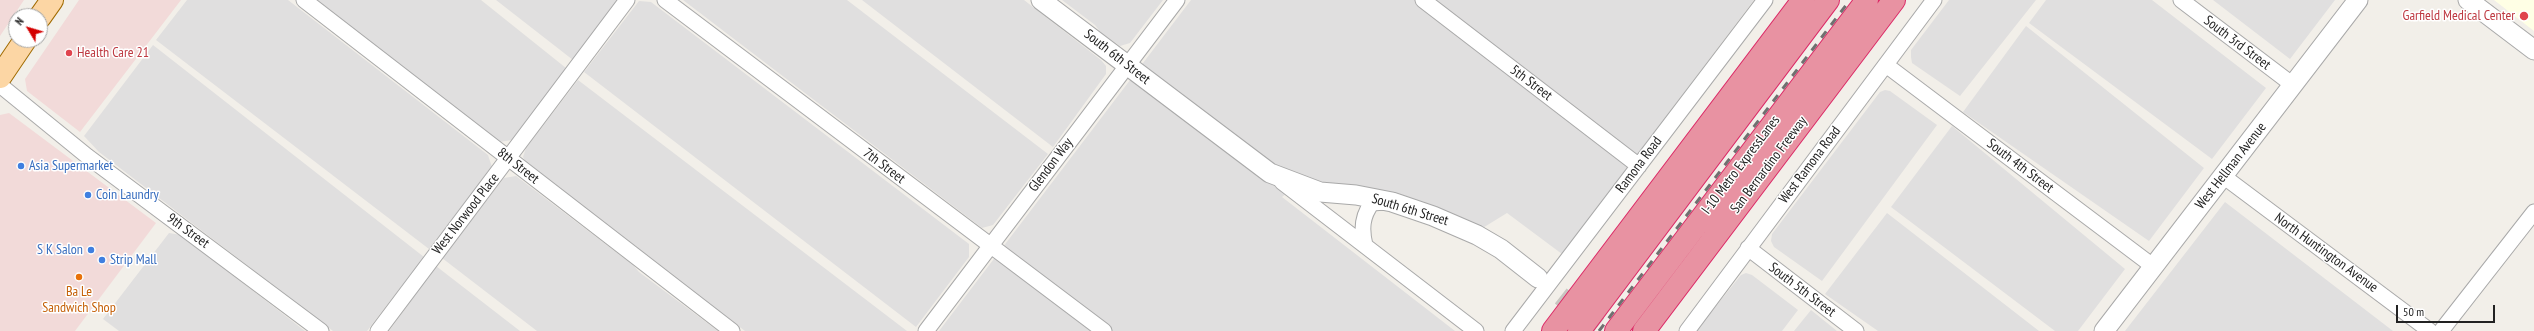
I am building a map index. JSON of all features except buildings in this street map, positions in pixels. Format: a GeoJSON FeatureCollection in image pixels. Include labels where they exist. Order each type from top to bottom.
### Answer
{"type":"FeatureCollection","features":[{"type":"Feature","properties":{"kind":"highway"},"geometry":{"type":"LineString","coordinates":[[1553,331],[1803,0]]}},
{"type":"Feature","properties":{"kind":"highway"},"geometry":{"type":"LineString","coordinates":[[1579,331],[1828,0]]}},
{"type":"Feature","properties":{"kind":"highway","name":"I-10 Metro ExpressLanes"},"geometry":{"type":"LineString","coordinates":[[1616,331],[1867,0]]}},
{"type":"Feature","properties":{"kind":"highway","name":"San Bernardino Freeway"},"geometry":{"type":"LineString","coordinates":[[1644,331],[1894,0]]}},
{"type":"Feature","properties":{"kind":"main road"},"geometry":{"type":"LineString","coordinates":[[0,77],[20,48]]}},
{"type":"Feature","properties":{"kind":"street","name":"8th Street"},"geometry":{"type":"LineString","coordinates":[[304,0],[732,331]]}},
{"type":"Feature","properties":{"kind":"street","name":"West Norwood Place"},"geometry":{"type":"LineString","coordinates":[[378,331],[627,0]]}},
{"type":"Feature","properties":{"kind":"street","name":"7th Street"},"geometry":{"type":"LineString","coordinates":[[665,0],[1104,331]]}},
{"type":"Feature","properties":{"kind":"street","name":"South 6th Street"},"geometry":{"type":"LineString","coordinates":[[1041,0],[1365,245],[1476,331]]}},
{"type":"Feature","properties":{"kind":"street","name":"Glendon Way"},"geometry":{"type":"LineString","coordinates":[[926,331],[1177,0]]}},
{"type":"Feature","properties":{"kind":"street","name":"5th Street"},"geometry":{"type":"LineString","coordinates":[[1423,0],[1639,166]]}},
{"type":"Feature","properties":{"kind":"street","name":"Ramona Road"},"geometry":{"type":"LineString","coordinates":[[1513,331],[1765,0]]}},
{"type":"Feature","properties":{"kind":"street","name":"West Ramona Road"},"geometry":{"type":"LineString","coordinates":[[1687,331],[1934,0]]}},
{"type":"Feature","properties":{"kind":"street","name":"South 3rd Street"},"geometry":{"type":"LineString","coordinates":[[2181,0],[2293,86]]}},
{"type":"Feature","properties":{"kind":"street","name":"West Hellman Avenue"},"geometry":{"type":"LineString","coordinates":[[2104,331],[2358,0]]}},
{"type":"Feature","properties":{"kind":"street"},"geometry":{"type":"LineString","coordinates":[[2468,0],[2534,50]]}},
{"type":"Feature","properties":{"kind":"street","name":"South 4th Street"},"geometry":{"type":"LineString","coordinates":[[1886,65],[2154,267]]}},
{"type":"Feature","properties":{"kind":"street","name":"9th Street"},"geometry":{"type":"LineString","coordinates":[[0,85],[88,156],[321,331]]}},
{"type":"Feature","properties":{"kind":"street","name":"South 6th Street"},"geometry":{"type":"LineString","coordinates":[[1270,173],[1320,192],[1356,195],[1392,202],[1433,216],[1477,235],[1501,249],[1538,278]]}},
{"type":"Feature","properties":{"kind":"street","name":"North Huntington Avenue"},"geometry":{"type":"LineString","coordinates":[[2223,176],[2430,331]]}},
{"type":"Feature","properties":{"kind":"street"},"geometry":{"type":"LineString","coordinates":[[1365,245],[1362,233],[1365,211],[1372,203],[1392,202]]}},
{"type":"Feature","properties":{"kind":"street"},"geometry":{"type":"LineString","coordinates":[[2441,331],[2534,212]]}},
{"type":"Feature","properties":{"kind":"street","name":"South 5th Street"},"geometry":{"type":"LineString","coordinates":[[1748,248],[1856,331]]}},
{"type":"Feature","properties":{"kind":"shaded area"},"geometry":{"type":"Polygon","coordinates":[[[0,0],[24,0],[19,8],[8,8],[8,24],[0,36],[0,0]]]}},
{"type":"Feature","properties":{"kind":"shaded area"},"geometry":{"type":"Polygon","coordinates":[[[79,0],[181,0],[80,132],[27,91],[25,79],[46,48],[48,48],[48,45],[79,0]]]}},
{"type":"Feature","properties":{"kind":"shaded area"},"geometry":{"type":"Polygon","coordinates":[[[187,0],[288,0],[488,155],[492,167],[429,249],[156,40],[187,0]]]}},
{"type":"Feature","properties":{"kind":"shaded area"},"geometry":{"type":"Polygon","coordinates":[[[317,0],[481,0],[566,68],[512,140],[499,142],[317,0]]]}},
{"type":"Feature","properties":{"kind":"shaded area"},"geometry":{"type":"Polygon","coordinates":[[[496,0],[617,0],[573,60],[496,0]]]}},
{"type":"Feature","properties":{"kind":"shaded area"},"geometry":{"type":"Polygon","coordinates":[[[683,0],[847,0],[1048,154],[993,225],[982,228],[683,0]]]}},
{"type":"Feature","properties":{"kind":"shaded area"},"geometry":{"type":"Polygon","coordinates":[[[862,0],[1024,0],[1101,60],[1106,66],[1106,74],[1053,147],[862,0]]]}},
{"type":"Feature","properties":{"kind":"shaded area"},"geometry":{"type":"Polygon","coordinates":[[[1062,0],[1163,0],[1130,43],[1120,46],[1101,33],[1095,25],[1062,0]]]}},
{"type":"Feature","properties":{"kind":"shaded area"},"geometry":{"type":"Polygon","coordinates":[[[1191,0],[1754,0],[1562,254],[1507,213],[1481,229],[1301,181],[1282,197],[1455,331],[939,331],[1191,0]]]}},
{"type":"Feature","properties":{"kind":"shaded area"},"geometry":{"type":"Polygon","coordinates":[[[1949,0],[2036,0],[1960,96],[1912,63],[1911,57],[1911,50],[1949,0]]]}},
{"type":"Feature","properties":{"kind":"shaded area"},"geometry":{"type":"Polygon","coordinates":[[[2046,0],[2152,0],[2266,88],[2212,159],[2029,23],[2046,0]]]}},
{"type":"Feature","properties":{"kind":"shaded area"},"geometry":{"type":"Polygon","coordinates":[[[2213,0],[2335,0],[2290,59],[2213,0]]]}},
{"type":"Feature","properties":{"kind":"shaded area","name":"Garfield Medical Center"},"geometry":{"type":"Polygon","coordinates":[[[2494,0],[2534,0],[2534,31],[2494,0]]]}},
{"type":"Feature","properties":{"kind":"shaded area"},"geometry":{"type":"Polygon","coordinates":[[[639,1],[651,2],[969,244],[969,257],[916,327],[584,72],[639,1]]]}},
{"type":"Feature","properties":{"kind":"shaded area"},"geometry":{"type":"Polygon","coordinates":[[[2026,26],[2204,168],[2149,241],[1963,112],[2026,26]]]}},
{"type":"Feature","properties":{"kind":"shaded area"},"geometry":{"type":"Polygon","coordinates":[[[153,45],[424,257],[367,331],[333,331],[99,152],[84,136],[153,45]]]}},
{"type":"Feature","properties":{"kind":"shaded area"},"geometry":{"type":"Polygon","coordinates":[[[578,80],[907,331],[745,331],[623,238],[525,161],[523,157],[526,148],[578,80]]]}},
{"type":"Feature","properties":{"kind":"shaded area"},"geometry":{"type":"Polygon","coordinates":[[[1885,90],[1890,91],[1937,125],[1822,281],[1774,247],[1771,241],[1772,234],[1880,92],[1885,90]]]}},
{"type":"Feature","properties":{"kind":"shaded area"},"geometry":{"type":"Polygon","coordinates":[[[9,113],[156,223],[75,331],[0,331],[0,115],[9,113]]]}},
{"type":"Feature","properties":{"kind":"shaded area"},"geometry":{"type":"Polygon","coordinates":[[[1952,126],[2125,269],[2078,331],[2055,331],[1891,207],[1952,126]]]}},
{"type":"Feature","properties":{"kind":"shaded area"},"geometry":{"type":"Polygon","coordinates":[[[516,176],[633,265],[639,272],[718,331],[537,331],[442,258],[504,178],[516,176]]]}},
{"type":"Feature","properties":{"kind":"shaded area"},"geometry":{"type":"Polygon","coordinates":[[[2225,202],[2393,331],[2125,331],[2225,202]]]}},
{"type":"Feature","properties":{"kind":"shaded area"},"geometry":{"type":"Polygon","coordinates":[[[1887,213],[2039,331],[1878,331],[1825,294],[1887,213]]]}},
{"type":"Feature","properties":{"kind":"shaded area"},"geometry":{"type":"Polygon","coordinates":[[[169,233],[181,235],[305,331],[119,331],[103,319],[169,233]]]}},
{"type":"Feature","properties":{"kind":"shaded area"},"geometry":{"type":"Polygon","coordinates":[[[436,266],[520,331],[389,331],[436,266]]]}},
{"type":"Feature","properties":{"kind":"shaded area"},"geometry":{"type":"Polygon","coordinates":[[[1746,273],[1752,275],[1798,310],[1782,331],[1696,331],[1741,275],[1746,273]]]}},
{"type":"Feature","properties":{"kind":"shaded area"},"geometry":{"type":"Polygon","coordinates":[[[1811,310],[1837,331],[1794,331],[1811,310]]]}},
{"type":"Feature","properties":{"kind":"tunnel"},"geometry":{"type":"LineString","coordinates":[[1538,278],[1605,331]]}},
{"type":"Feature","properties":{"kind":"railway"},"geometry":{"type":"LineString","coordinates":[[1599,331],[1850,0]]}},
{"type":"Feature","properties":{"kind":"place","name":"Garfield Medical Center"},"geometry":{"type":"Point","coordinates":[2524,16]}},
{"type":"Feature","properties":{"kind":"place","name":"Health Care 21"},"geometry":{"type":"Point","coordinates":[69,53]}},
{"type":"Feature","properties":{"kind":"place","name":"Asia Supermarket"},"geometry":{"type":"Point","coordinates":[21,166]}},
{"type":"Feature","properties":{"kind":"place","name":"Coin Laundry"},"geometry":{"type":"Point","coordinates":[88,195]}},
{"type":"Feature","properties":{"kind":"place","name":"S K Salon"},"geometry":{"type":"Point","coordinates":[91,250]}},
{"type":"Feature","properties":{"kind":"place","name":"Strip Mall"},"geometry":{"type":"Point","coordinates":[102,260]}},
{"type":"Feature","properties":{"kind":"place","name":"Ba Le Sandwich Shop"},"geometry":{"type":"Point","coordinates":[79,277]}}]}
